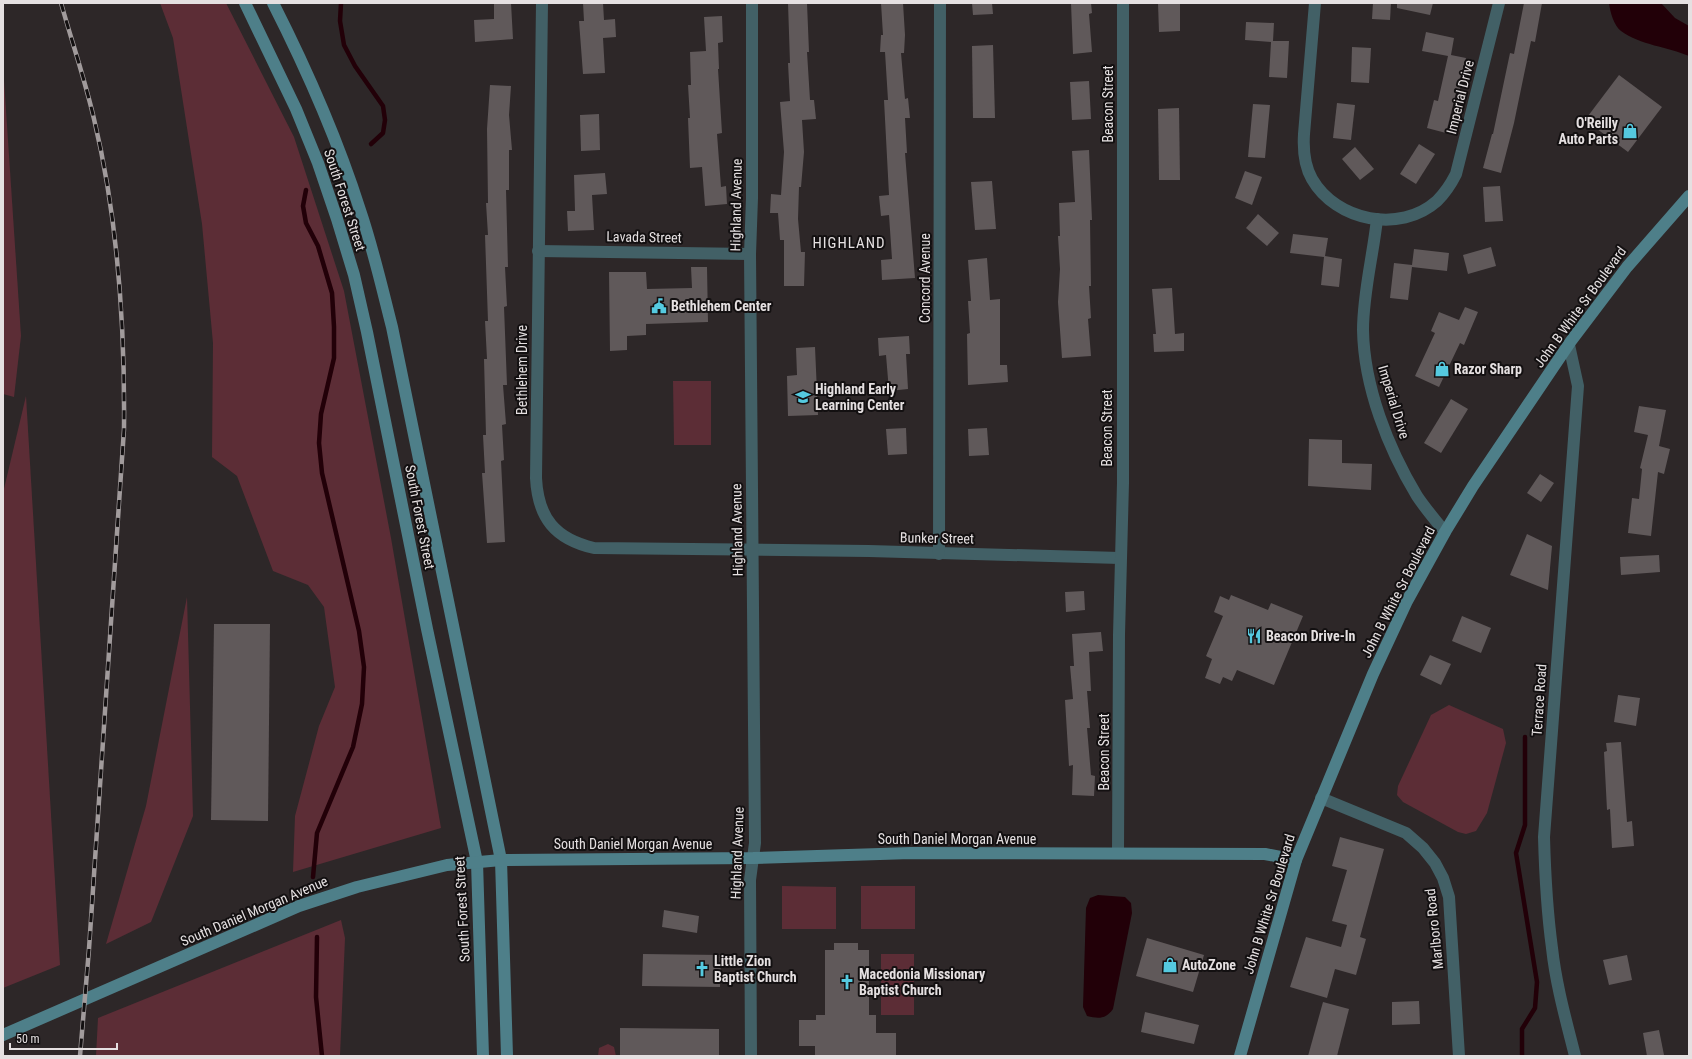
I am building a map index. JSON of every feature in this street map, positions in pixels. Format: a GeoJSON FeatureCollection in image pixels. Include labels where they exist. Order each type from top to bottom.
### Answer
{"type":"FeatureCollection","features":[{"type":"Feature","properties":{"kind":"main road","name":"South Forest Street"},"geometry":{"type":"LineString","coordinates":[[245,3],[296,109],[318,163],[354,275],[367,332],[427,629],[477,862],[483,1056]]}},
{"type":"Feature","properties":{"kind":"main road","name":"South Forest Street"},"geometry":{"type":"LineString","coordinates":[[273,3],[319,99],[341,155],[361,211],[378,268],[392,327],[501,860],[507,1056]]}},
{"type":"Feature","properties":{"kind":"main road","name":"John B White Sr Boulevard"},"geometry":{"type":"LineString","coordinates":[[1240,1056],[1296,860],[1321,798],[1395,627],[1445,532],[1476,480],[1568,345],[1627,267],[1689,196]]}},
{"type":"Feature","properties":{"kind":"main road","name":"South Daniel Morgan Avenue"},"geometry":{"type":"LineString","coordinates":[[3,1035],[299,906],[337,892],[396,876],[447,865],[501,860],[753,858],[911,853],[1265,854],[1296,860]]}},
{"type":"Feature","properties":{"kind":"street","name":"Bethlehem Drive"},"geometry":{"type":"LineString","coordinates":[[542,3],[538,251],[537,495],[542,511],[551,525],[563,536],[572,541],[594,548],[752,549]]}},
{"type":"Feature","properties":{"kind":"street","name":"Highland Avenue"},"geometry":{"type":"LineString","coordinates":[[751,1056],[750,880],[755,843],[750,254],[752,198],[752,3]]}},
{"type":"Feature","properties":{"kind":"street","name":"Concord Avenue"},"geometry":{"type":"LineString","coordinates":[[939,554],[940,3]]}},
{"type":"Feature","properties":{"kind":"street","name":"Beacon Street"},"geometry":{"type":"LineString","coordinates":[[1118,854],[1122,483],[1123,3]]}},
{"type":"Feature","properties":{"kind":"street","name":"Imperial Drive"},"geometry":{"type":"LineString","coordinates":[[1315,3],[1303,150],[1306,165],[1312,179],[1332,201],[1358,216],[1390,220],[1407,217],[1423,211],[1436,201],[1448,188],[1456,174],[1499,3]]}},
{"type":"Feature","properties":{"kind":"street","name":"Imperial Drive"},"geometry":{"type":"LineString","coordinates":[[1377,219],[1364,304],[1363,331],[1370,383],[1389,439],[1402,468],[1418,497],[1445,532]]}},
{"type":"Feature","properties":{"kind":"street","name":"Lavada Street"},"geometry":{"type":"LineString","coordinates":[[538,251],[750,254]]}},
{"type":"Feature","properties":{"kind":"street","name":"Terrace Road"},"geometry":{"type":"LineString","coordinates":[[1568,345],[1578,386],[1544,838],[1546,893],[1552,949],[1562,1004],[1575,1056]]}},
{"type":"Feature","properties":{"kind":"street","name":"Bunker Street"},"geometry":{"type":"LineString","coordinates":[[752,549],[1120,558]]}},
{"type":"Feature","properties":{"kind":"street","name":"Marlboro Road"},"geometry":{"type":"LineString","coordinates":[[1321,798],[1406,833],[1423,848],[1435,863],[1443,878],[1449,897],[1459,1056]]}},
{"type":"Feature","properties":{"kind":"shaded area"},"geometry":{"type":"Polygon","coordinates":[[[160,3],[226,3],[294,137],[344,291],[391,538],[441,828],[293,872],[295,816],[319,726],[335,687],[324,607],[308,585],[273,571],[237,476],[212,457],[213,343],[202,224],[173,38],[160,3]]]}},
{"type":"Feature","properties":{"kind":"shaded area"},"geometry":{"type":"Polygon","coordinates":[[[1609,3],[1661,3],[1675,18],[1689,26],[1689,56],[1645,43],[1621,31],[1616,26],[1609,3]]]}},
{"type":"Feature","properties":{"kind":"shaded area"},"geometry":{"type":"Polygon","coordinates":[[[3,65],[21,336],[14,397],[3,394],[3,65]]]}},
{"type":"Feature","properties":{"kind":"shaded area"},"geometry":{"type":"Polygon","coordinates":[[[673,381],[711,381],[711,445],[674,445],[673,381]]]}},
{"type":"Feature","properties":{"kind":"shaded area"},"geometry":{"type":"Polygon","coordinates":[[[26,396],[60,965],[3,988],[3,493],[26,396]]]}},
{"type":"Feature","properties":{"kind":"shaded area"},"geometry":{"type":"Polygon","coordinates":[[[187,597],[193,816],[151,922],[106,944],[146,806],[187,597]]]}},
{"type":"Feature","properties":{"kind":"shaded area"},"geometry":{"type":"Polygon","coordinates":[[[1449,705],[1503,729],[1506,743],[1487,813],[1476,831],[1466,834],[1458,832],[1403,802],[1397,795],[1398,786],[1431,715],[1449,705]]]}},
{"type":"Feature","properties":{"kind":"shaded area"},"geometry":{"type":"Polygon","coordinates":[[[782,886],[836,887],[836,929],[782,929],[782,886]]]}},
{"type":"Feature","properties":{"kind":"shaded area"},"geometry":{"type":"Polygon","coordinates":[[[861,886],[915,886],[915,929],[861,929],[861,886]]]}},
{"type":"Feature","properties":{"kind":"shaded area"},"geometry":{"type":"Polygon","coordinates":[[[1098,895],[1125,897],[1131,903],[1132,913],[1113,1009],[1108,1015],[1095,1018],[1087,1016],[1083,1007],[1086,908],[1090,898],[1098,895]]]}},
{"type":"Feature","properties":{"kind":"shaded area"},"geometry":{"type":"Polygon","coordinates":[[[341,920],[345,938],[340,1056],[96,1056],[98,1018],[341,920]]]}},
{"type":"Feature","properties":{"kind":"shaded area"},"geometry":{"type":"Polygon","coordinates":[[[881,954],[914,954],[914,1015],[881,1015],[881,954]]]}},
{"type":"Feature","properties":{"kind":"shaded area"},"geometry":{"type":"Polygon","coordinates":[[[608,1044],[614,1047],[616,1056],[598,1056],[599,1048],[608,1044]]]}},
{"type":"Feature","properties":{"kind":"building"},"geometry":{"type":"Polygon","coordinates":[[[494,3],[511,3],[513,39],[475,42],[474,20],[494,19],[494,3]]]}},
{"type":"Feature","properties":{"kind":"building"},"geometry":{"type":"Polygon","coordinates":[[[583,3],[603,3],[604,20],[615,19],[616,37],[603,38],[605,73],[583,74],[579,21],[584,21],[583,3]]]}},
{"type":"Feature","properties":{"kind":"building"},"geometry":{"type":"Polygon","coordinates":[[[788,3],[807,3],[809,52],[807,52],[810,100],[814,100],[816,119],[802,120],[804,152],[801,187],[799,187],[798,219],[801,252],[805,252],[804,286],[784,286],[784,240],[780,240],[778,213],[770,213],[771,194],[781,195],[784,152],[780,102],[790,101],[788,63],[790,63],[788,3]]]}},
{"type":"Feature","properties":{"kind":"building"},"geometry":{"type":"Polygon","coordinates":[[[881,3],[903,3],[905,35],[904,53],[901,53],[905,99],[908,98],[910,118],[905,118],[907,153],[905,153],[915,278],[882,280],[881,260],[892,259],[889,215],[881,216],[879,196],[889,195],[884,100],[888,100],[885,52],[880,52],[881,35],[883,35],[881,3]]]}},
{"type":"Feature","properties":{"kind":"building"},"geometry":{"type":"Polygon","coordinates":[[[972,3],[992,3],[993,14],[973,15],[972,3]]]}},
{"type":"Feature","properties":{"kind":"building"},"geometry":{"type":"Polygon","coordinates":[[[1071,3],[1091,3],[1092,13],[1089,14],[1092,52],[1073,54],[1071,3]]]}},
{"type":"Feature","properties":{"kind":"building"},"geometry":{"type":"Polygon","coordinates":[[[1158,3],[1180,3],[1180,31],[1159,32],[1158,3]]]}},
{"type":"Feature","properties":{"kind":"building"},"geometry":{"type":"Polygon","coordinates":[[[1373,3],[1391,3],[1390,20],[1372,19],[1373,3]]]}},
{"type":"Feature","properties":{"kind":"building"},"geometry":{"type":"Polygon","coordinates":[[[1397,3],[1433,3],[1430,15],[1397,8],[1397,3]]]}},
{"type":"Feature","properties":{"kind":"building"},"geometry":{"type":"Polygon","coordinates":[[[1524,3],[1542,3],[1535,42],[1531,41],[1514,123],[1501,173],[1483,168],[1493,134],[1510,53],[1514,54],[1524,3]]]}},
{"type":"Feature","properties":{"kind":"building"},"geometry":{"type":"Polygon","coordinates":[[[722,16],[723,42],[718,43],[718,69],[722,133],[717,134],[721,187],[726,186],[727,204],[705,206],[702,167],[690,168],[688,118],[690,118],[688,85],[691,85],[690,52],[706,51],[704,17],[722,16]]]}},
{"type":"Feature","properties":{"kind":"building"},"geometry":{"type":"Polygon","coordinates":[[[1246,22],[1274,23],[1273,41],[1289,41],[1287,78],[1269,77],[1271,42],[1245,40],[1246,22]]]}},
{"type":"Feature","properties":{"kind":"building"},"geometry":{"type":"Polygon","coordinates":[[[1426,32],[1454,38],[1451,55],[1466,58],[1459,93],[1456,93],[1446,133],[1427,128],[1434,100],[1438,101],[1448,56],[1422,51],[1426,32]]]}},
{"type":"Feature","properties":{"kind":"building"},"geometry":{"type":"Polygon","coordinates":[[[993,45],[995,118],[973,118],[972,46],[993,45]]]}},
{"type":"Feature","properties":{"kind":"building"},"geometry":{"type":"Polygon","coordinates":[[[1352,47],[1371,48],[1369,83],[1351,82],[1352,47]]]}},
{"type":"Feature","properties":{"kind":"building"},"geometry":{"type":"Polygon","coordinates":[[[1619,75],[1662,107],[1628,152],[1585,120],[1619,75]]]}},
{"type":"Feature","properties":{"kind":"building"},"geometry":{"type":"Polygon","coordinates":[[[1089,81],[1091,119],[1072,120],[1070,82],[1089,81]]]}},
{"type":"Feature","properties":{"kind":"building"},"geometry":{"type":"Polygon","coordinates":[[[490,85],[511,86],[509,115],[512,150],[509,150],[509,190],[506,190],[508,267],[505,267],[507,306],[504,307],[507,385],[503,385],[506,424],[502,425],[504,460],[501,461],[505,542],[487,543],[482,473],[485,473],[483,435],[486,435],[484,359],[487,359],[485,321],[488,321],[485,235],[488,235],[486,203],[488,203],[487,129],[490,85]]]}},
{"type":"Feature","properties":{"kind":"building"},"geometry":{"type":"Polygon","coordinates":[[[1337,103],[1355,105],[1351,140],[1333,138],[1337,103]]]}},
{"type":"Feature","properties":{"kind":"building"},"geometry":{"type":"Polygon","coordinates":[[[1253,104],[1270,105],[1265,158],[1248,157],[1253,104]]]}},
{"type":"Feature","properties":{"kind":"building"},"geometry":{"type":"Polygon","coordinates":[[[1179,108],[1180,180],[1159,180],[1158,109],[1179,108]]]}},
{"type":"Feature","properties":{"kind":"building"},"geometry":{"type":"Polygon","coordinates":[[[599,114],[600,150],[581,151],[580,115],[599,114]]]}},
{"type":"Feature","properties":{"kind":"building"},"geometry":{"type":"Polygon","coordinates":[[[1419,144],[1435,154],[1416,184],[1400,174],[1419,144]]]}},
{"type":"Feature","properties":{"kind":"building"},"geometry":{"type":"Polygon","coordinates":[[[1355,147],[1374,169],[1360,180],[1342,159],[1355,147]]]}},
{"type":"Feature","properties":{"kind":"building"},"geometry":{"type":"Polygon","coordinates":[[[1089,150],[1092,220],[1090,220],[1091,286],[1089,286],[1091,318],[1088,319],[1091,356],[1062,358],[1058,302],[1060,269],[1058,236],[1060,236],[1059,203],[1075,202],[1072,151],[1089,150]]]}},
{"type":"Feature","properties":{"kind":"building"},"geometry":{"type":"Polygon","coordinates":[[[1245,171],[1262,177],[1252,205],[1235,198],[1245,171]]]}},
{"type":"Feature","properties":{"kind":"building"},"geometry":{"type":"Polygon","coordinates":[[[605,173],[607,194],[592,195],[594,230],[568,231],[567,211],[575,211],[574,175],[605,173]]]}},
{"type":"Feature","properties":{"kind":"building"},"geometry":{"type":"Polygon","coordinates":[[[992,181],[996,229],[975,230],[971,182],[992,181]]]}},
{"type":"Feature","properties":{"kind":"building"},"geometry":{"type":"Polygon","coordinates":[[[1500,186],[1503,221],[1485,222],[1483,187],[1500,186]]]}},
{"type":"Feature","properties":{"kind":"building"},"geometry":{"type":"Polygon","coordinates":[[[1258,214],[1279,233],[1267,246],[1246,228],[1258,214]]]}},
{"type":"Feature","properties":{"kind":"building"},"geometry":{"type":"Polygon","coordinates":[[[1293,234],[1328,238],[1325,256],[1342,259],[1339,287],[1321,285],[1324,257],[1290,253],[1293,234]]]}},
{"type":"Feature","properties":{"kind":"building"},"geometry":{"type":"Polygon","coordinates":[[[1491,247],[1496,266],[1468,274],[1463,255],[1491,247]]]}},
{"type":"Feature","properties":{"kind":"building"},"geometry":{"type":"Polygon","coordinates":[[[1414,249],[1449,253],[1447,271],[1412,267],[1408,300],[1390,298],[1394,263],[1412,265],[1414,249]]]}},
{"type":"Feature","properties":{"kind":"building"},"geometry":{"type":"Polygon","coordinates":[[[987,258],[990,300],[1000,299],[1000,365],[1007,365],[1008,382],[968,385],[967,334],[970,333],[968,301],[971,301],[968,260],[987,258]]]}},
{"type":"Feature","properties":{"kind":"building","name":"Bethlehem Center"},"geometry":{"type":"Polygon","coordinates":[[[691,267],[707,267],[708,322],[646,324],[646,335],[627,336],[627,350],[610,351],[609,272],[646,272],[647,289],[692,288],[691,267]]]}},
{"type":"Feature","properties":{"kind":"building"},"geometry":{"type":"Polygon","coordinates":[[[1172,288],[1175,334],[1184,333],[1184,351],[1154,352],[1153,334],[1156,334],[1152,289],[1172,288]]]}},
{"type":"Feature","properties":{"kind":"building"},"geometry":{"type":"Polygon","coordinates":[[[1465,307],[1478,312],[1464,345],[1460,343],[1439,387],[1415,376],[1435,333],[1431,331],[1439,312],[1459,320],[1465,307]]]}},
{"type":"Feature","properties":{"kind":"building"},"geometry":{"type":"Polygon","coordinates":[[[909,336],[910,354],[906,354],[908,389],[889,391],[886,355],[879,356],[878,338],[909,336]]]}},
{"type":"Feature","properties":{"kind":"building"},"geometry":{"type":"Polygon","coordinates":[[[815,347],[818,415],[788,416],[787,376],[797,375],[796,348],[815,347]]]}},
{"type":"Feature","properties":{"kind":"building"},"geometry":{"type":"Polygon","coordinates":[[[1451,399],[1468,409],[1441,453],[1424,443],[1451,399]]]}},
{"type":"Feature","properties":{"kind":"building"},"geometry":{"type":"Polygon","coordinates":[[[1639,406],[1666,410],[1659,446],[1670,449],[1664,474],[1658,472],[1651,536],[1628,533],[1632,498],[1639,499],[1642,469],[1640,468],[1648,435],[1634,432],[1639,406]]]}},
{"type":"Feature","properties":{"kind":"building"},"geometry":{"type":"Polygon","coordinates":[[[906,428],[907,454],[888,455],[886,429],[906,428]]]}},
{"type":"Feature","properties":{"kind":"building"},"geometry":{"type":"Polygon","coordinates":[[[987,428],[989,455],[969,456],[968,429],[987,428]]]}},
{"type":"Feature","properties":{"kind":"building"},"geometry":{"type":"Polygon","coordinates":[[[1309,439],[1342,440],[1342,463],[1372,464],[1371,490],[1308,486],[1309,439]]]}},
{"type":"Feature","properties":{"kind":"building"},"geometry":{"type":"Polygon","coordinates":[[[1540,474],[1554,483],[1541,502],[1527,493],[1540,474]]]}},
{"type":"Feature","properties":{"kind":"building"},"geometry":{"type":"Polygon","coordinates":[[[1527,534],[1552,546],[1548,590],[1510,575],[1527,534]]]}},
{"type":"Feature","properties":{"kind":"building"},"geometry":{"type":"Polygon","coordinates":[[[1659,555],[1660,572],[1621,575],[1620,557],[1659,555]]]}},
{"type":"Feature","properties":{"kind":"building"},"geometry":{"type":"Polygon","coordinates":[[[1084,591],[1085,610],[1066,612],[1065,592],[1084,591]]]}},
{"type":"Feature","properties":{"kind":"building","name":"Beacon Drive-In"},"geometry":{"type":"Polygon","coordinates":[[[1231,595],[1268,610],[1271,603],[1303,616],[1274,685],[1237,670],[1232,681],[1223,677],[1220,684],[1205,678],[1212,659],[1206,656],[1223,616],[1214,612],[1220,596],[1229,600],[1231,595]]]}},
{"type":"Feature","properties":{"kind":"building"},"geometry":{"type":"Polygon","coordinates":[[[1462,616],[1491,628],[1481,653],[1452,641],[1462,616]]]}},
{"type":"Feature","properties":{"kind":"building"},"geometry":{"type":"Polygon","coordinates":[[[214,624],[270,624],[268,821],[211,820],[214,624]]]}},
{"type":"Feature","properties":{"kind":"building"},"geometry":{"type":"Polygon","coordinates":[[[1101,632],[1103,651],[1089,652],[1091,691],[1087,691],[1090,728],[1087,728],[1091,775],[1095,776],[1094,796],[1072,795],[1073,765],[1069,766],[1065,700],[1073,699],[1070,666],[1074,666],[1072,634],[1101,632]]]}},
{"type":"Feature","properties":{"kind":"building"},"geometry":{"type":"Polygon","coordinates":[[[1430,655],[1451,664],[1441,685],[1420,675],[1430,655]]]}},
{"type":"Feature","properties":{"kind":"building"},"geometry":{"type":"Polygon","coordinates":[[[1618,695],[1640,698],[1636,726],[1614,722],[1618,695]]]}},
{"type":"Feature","properties":{"kind":"building"},"geometry":{"type":"Polygon","coordinates":[[[1621,742],[1627,822],[1632,821],[1634,846],[1612,848],[1610,809],[1607,810],[1604,752],[1607,751],[1606,743],[1621,742]]]}},
{"type":"Feature","properties":{"kind":"building"},"geometry":{"type":"Polygon","coordinates":[[[1340,837],[1384,849],[1360,937],[1366,939],[1356,975],[1335,969],[1327,998],[1290,987],[1306,937],[1341,947],[1347,925],[1332,921],[1347,870],[1332,866],[1340,837]]]}},
{"type":"Feature","properties":{"kind":"building"},"geometry":{"type":"Polygon","coordinates":[[[664,910],[699,916],[697,933],[662,927],[664,910]]]}},
{"type":"Feature","properties":{"kind":"building","name":"AutoZone"},"geometry":{"type":"Polygon","coordinates":[[[1147,938],[1204,955],[1193,992],[1136,976],[1147,938]]]}},
{"type":"Feature","properties":{"kind":"building","name":"Macedonia Missionary Baptist Church"},"geometry":{"type":"Polygon","coordinates":[[[834,943],[858,943],[858,950],[869,950],[869,1015],[876,1015],[876,1033],[896,1033],[896,1056],[815,1056],[815,1046],[799,1046],[799,1020],[816,1020],[816,1015],[825,1015],[825,950],[834,950],[834,943]]]}},
{"type":"Feature","properties":{"kind":"building"},"geometry":{"type":"Polygon","coordinates":[[[643,954],[721,955],[720,987],[642,986],[643,954]]]}},
{"type":"Feature","properties":{"kind":"building"},"geometry":{"type":"Polygon","coordinates":[[[1627,955],[1632,980],[1609,985],[1603,960],[1627,955]]]}},
{"type":"Feature","properties":{"kind":"building"},"geometry":{"type":"Polygon","coordinates":[[[1419,1001],[1420,1024],[1392,1025],[1392,1002],[1419,1001]]]}},
{"type":"Feature","properties":{"kind":"building"},"geometry":{"type":"Polygon","coordinates":[[[1323,1002],[1349,1009],[1337,1056],[1308,1056],[1323,1002]]]}},
{"type":"Feature","properties":{"kind":"building"},"geometry":{"type":"Polygon","coordinates":[[[1145,1012],[1199,1025],[1194,1044],[1141,1032],[1145,1012]]]}},
{"type":"Feature","properties":{"kind":"building"},"geometry":{"type":"Polygon","coordinates":[[[620,1028],[719,1029],[719,1056],[620,1056],[620,1028]]]}},
{"type":"Feature","properties":{"kind":"building"},"geometry":{"type":"Polygon","coordinates":[[[1659,1030],[1664,1055],[1647,1056],[1643,1033],[1659,1030]]]}},
{"type":"Feature","properties":{"kind":"waterway"},"geometry":{"type":"LineString","coordinates":[[341,3],[340,21],[344,45],[355,66],[383,106],[385,120],[383,133],[371,144]]}},
{"type":"Feature","properties":{"kind":"waterway"},"geometry":{"type":"LineString","coordinates":[[306,190],[303,206],[306,223],[318,246],[332,293],[334,327],[334,358],[321,414],[319,443],[322,473],[359,631],[364,667],[362,704],[353,747],[317,833],[313,877]]}},
{"type":"Feature","properties":{"kind":"waterway"},"geometry":{"type":"LineString","coordinates":[[1522,1056],[1522,1029],[1535,1008],[1537,982],[1516,853],[1525,825],[1525,737]]}},
{"type":"Feature","properties":{"kind":"waterway"},"geometry":{"type":"LineString","coordinates":[[317,937],[316,997],[322,1056]]}},
{"type":"Feature","properties":{"kind":"railway"},"geometry":{"type":"LineString","coordinates":[[61,3],[83,75],[102,157],[109,195],[118,273],[124,390],[124,429],[89,949],[80,1056]]}},
{"type":"Feature","properties":{"kind":"place","name":"O'Reilly Auto Parts"},"geometry":{"type":"Point","coordinates":[1630,131]}},
{"type":"Feature","properties":{"kind":"place","name":"Bethlehem Center"},"geometry":{"type":"Point","coordinates":[659,306]}},
{"type":"Feature","properties":{"kind":"place","name":"Razor Sharp"},"geometry":{"type":"Point","coordinates":[1442,369]}},
{"type":"Feature","properties":{"kind":"place","name":"Highland Early Learning Center"},"geometry":{"type":"Point","coordinates":[803,397]}},
{"type":"Feature","properties":{"kind":"place","name":"Beacon Drive-In"},"geometry":{"type":"Point","coordinates":[1254,636]}},
{"type":"Feature","properties":{"kind":"place","name":"AutoZone"},"geometry":{"type":"Point","coordinates":[1170,965]}},
{"type":"Feature","properties":{"kind":"place","name":"Little Zion Baptist Church"},"geometry":{"type":"Point","coordinates":[702,969]}},
{"type":"Feature","properties":{"kind":"place","name":"Macedonia Missionary Baptist Church"},"geometry":{"type":"Point","coordinates":[847,982]}},
{"type":"Feature","properties":{"kind":"district","name":"HIGHLAND"},"geometry":{"type":"Point","coordinates":[849,243]}}]}
